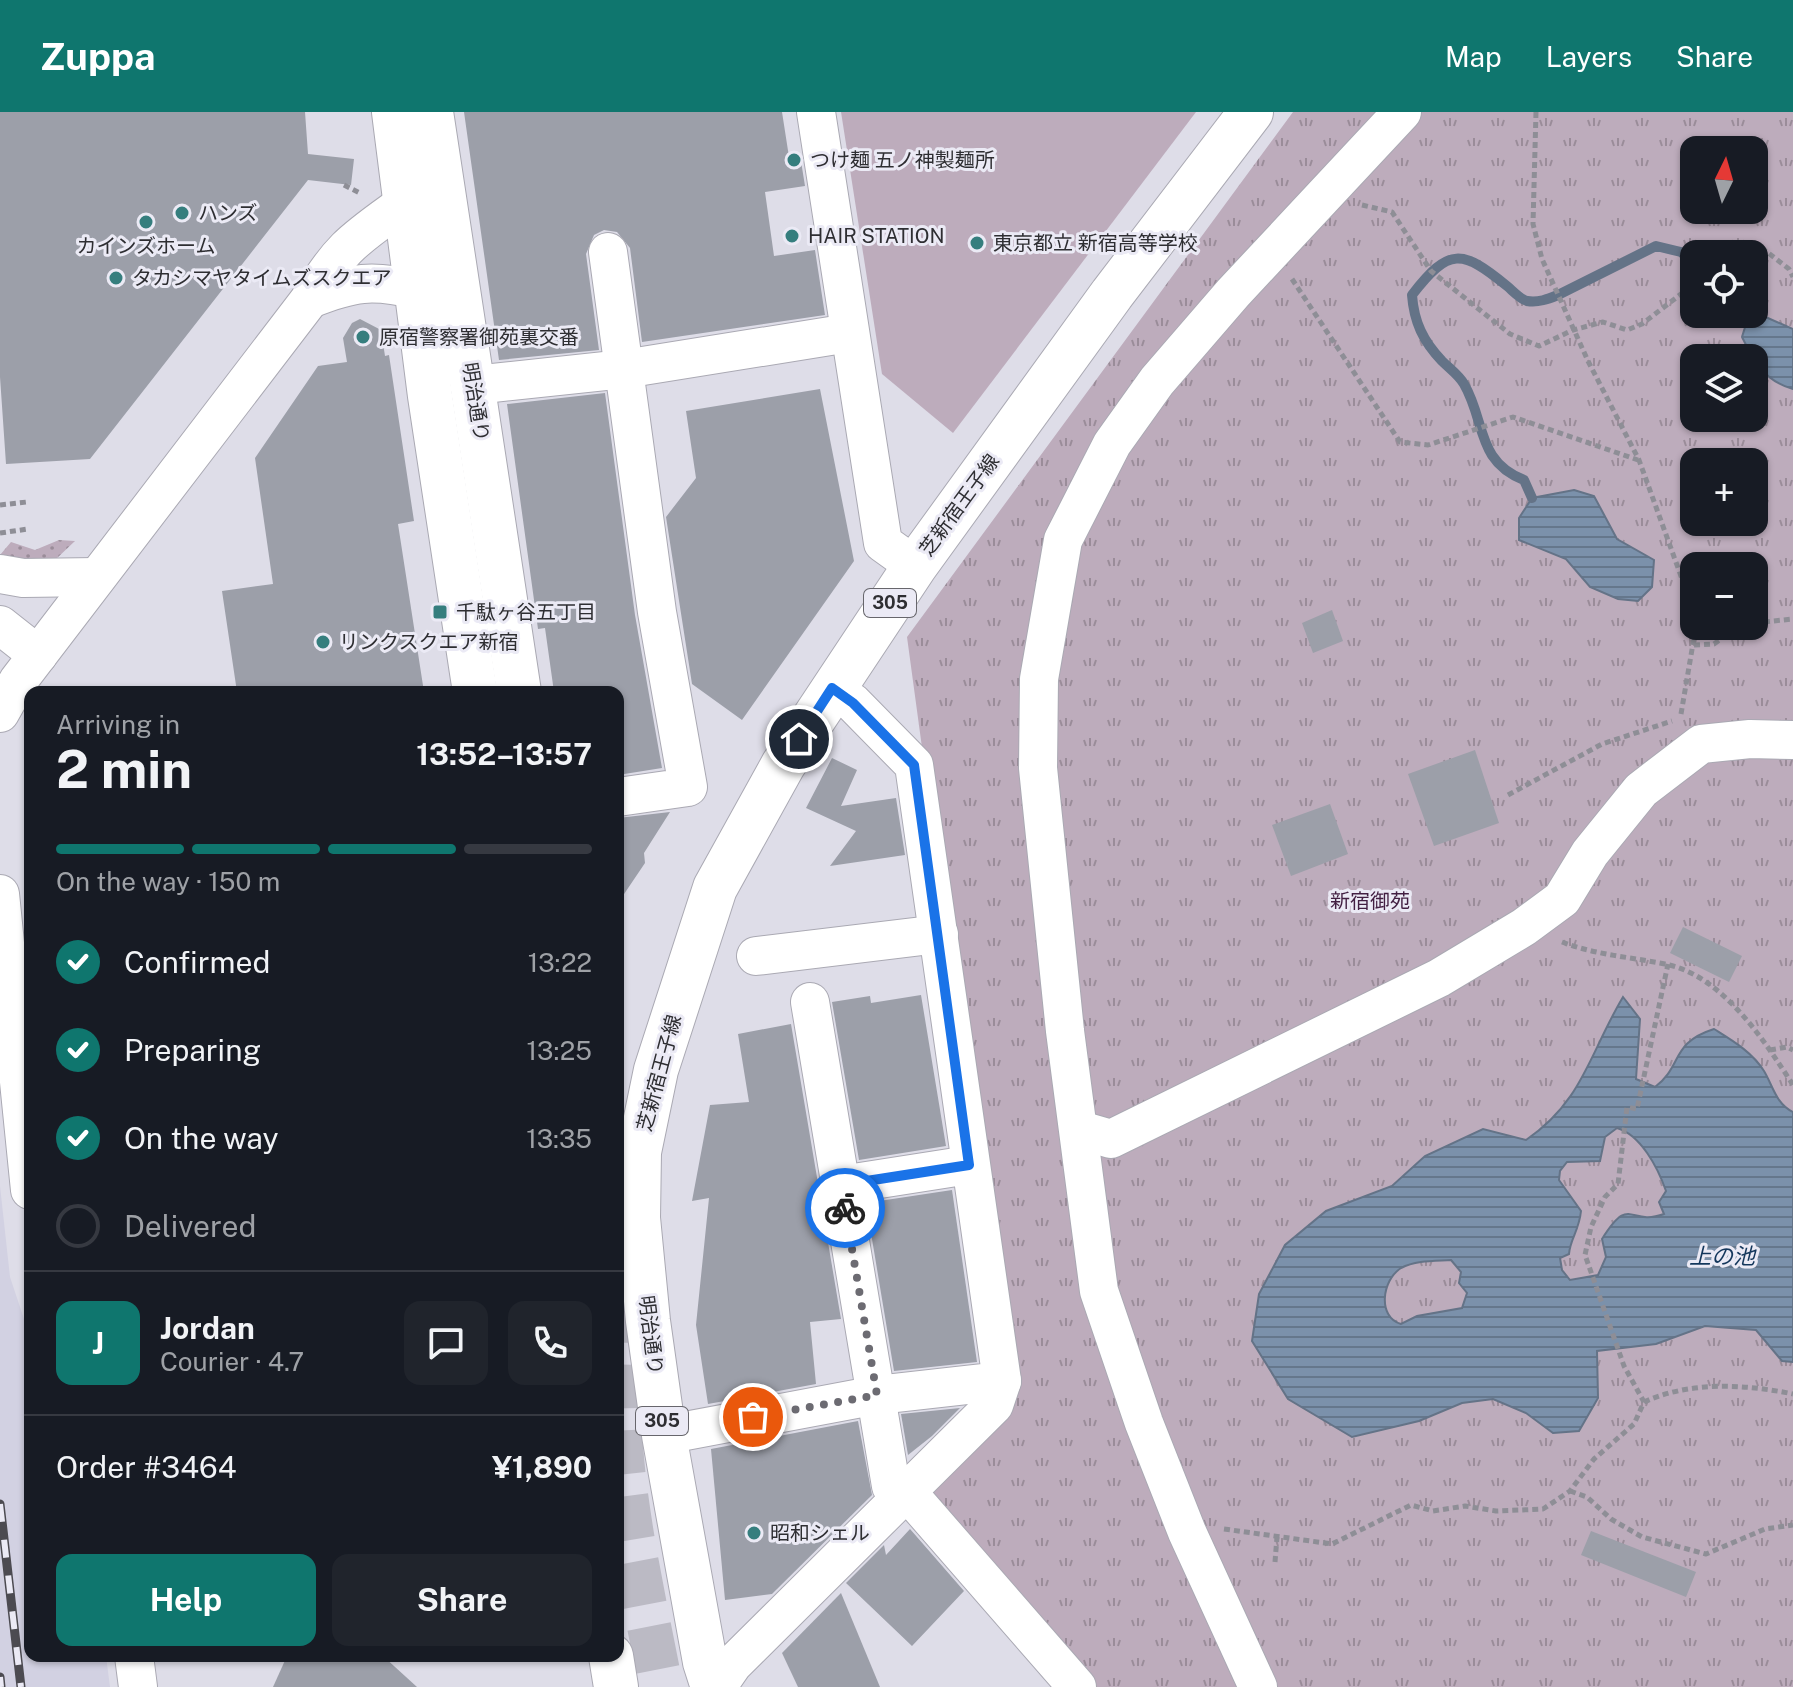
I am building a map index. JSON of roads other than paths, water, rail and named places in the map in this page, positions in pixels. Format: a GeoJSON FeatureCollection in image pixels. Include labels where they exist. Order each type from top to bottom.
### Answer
{"type":"FeatureCollection","features":[{"type":"Feature","properties":{"kind":"main road"},"geometry":{"type":"LineString","coordinates":[[394,112],[474,686]]}},
{"type":"Feature","properties":{"kind":"main road","name":"明治通り"},"geometry":{"type":"LineString","coordinates":[[431,112],[518,686]]}},
{"type":"Feature","properties":{"kind":"main road","name":"芝新宿王子線"},"geometry":{"type":"LineString","coordinates":[[629,1141],[656,1070],[715,888],[783,765],[915,566],[1112,294],[1251,112]]}},
{"type":"Feature","properties":{"kind":"main road","name":"明治通り"},"geometry":{"type":"LineString","coordinates":[[629,1141],[664,1435],[705,1662],[715,1687]]}},
{"type":"Feature","properties":{"kind":"main road"},"geometry":{"type":"LineString","coordinates":[[612,1662],[616,1687]]}},
{"type":"Feature","properties":{"kind":"street"},"geometry":{"type":"LineString","coordinates":[[816,112],[883,543],[915,566]]}},
{"type":"Feature","properties":{"kind":"street"},"geometry":{"type":"LineString","coordinates":[[1258,1687],[1187,1532],[1099,1291],[1038,768],[1039,679],[1063,540],[1112,444],[1157,381],[1271,249],[1402,112]]}},
{"type":"Feature","properties":{"kind":"street"},"geometry":{"type":"LineString","coordinates":[[0,713],[38,655],[310,299],[345,246],[406,202]]}},
{"type":"Feature","properties":{"kind":"street"},"geometry":{"type":"LineString","coordinates":[[608,252],[657,612],[688,787],[624,796]]}},
{"type":"Feature","properties":{"kind":"street"},"geometry":{"type":"LineString","coordinates":[[310,299],[351,283],[382,282],[417,290]]}},
{"type":"Feature","properties":{"kind":"street"},"geometry":{"type":"LineString","coordinates":[[474,385],[624,369],[849,333]]}},
{"type":"Feature","properties":{"kind":"street"},"geometry":{"type":"LineString","coordinates":[[0,574],[23,578],[97,577]]}},
{"type":"Feature","properties":{"kind":"street"},"geometry":{"type":"LineString","coordinates":[[0,625],[38,655]]}},
{"type":"Feature","properties":{"kind":"street"},"geometry":{"type":"LineString","coordinates":[[715,1687],[733,1664],[994,1405],[1002,1381],[914,765],[853,703],[832,688]]}},
{"type":"Feature","properties":{"kind":"street"},"geometry":{"type":"LineString","coordinates":[[1080,1130],[1111,1139],[1425,985],[1524,927],[1562,899],[1590,853],[1690,731],[1750,739],[1793,740]]}},
{"type":"Feature","properties":{"kind":"street"},"geometry":{"type":"LineString","coordinates":[[0,894],[24,1131]]}},
{"type":"Feature","properties":{"kind":"street"},"geometry":{"type":"LineString","coordinates":[[756,956],[939,934]]}},
{"type":"Feature","properties":{"kind":"street"},"geometry":{"type":"LineString","coordinates":[[810,1002],[891,1486],[908,1493],[1077,1687]]}},
{"type":"Feature","properties":{"kind":"street"},"geometry":{"type":"LineString","coordinates":[[841,1185],[969,1165]]}},
{"type":"Feature","properties":{"kind":"street"},"geometry":{"type":"LineString","coordinates":[[664,1435],[877,1395],[1002,1381]]}},
{"type":"Feature","properties":{"kind":"street"},"geometry":{"type":"LineString","coordinates":[[135,1662],[138,1687]]}},
{"type":"Feature","properties":{"kind":"water"},"geometry":{"type":"Polygon","coordinates":[[[1768,318],[1793,329],[1793,389],[1768,376],[1768,344],[1746,344],[1742,337],[1745,328],[1768,328],[1768,318]]]}},
{"type":"Feature","properties":{"kind":"water"},"geometry":{"type":"Polygon","coordinates":[[[1574,490],[1594,496],[1617,539],[1654,560],[1652,587],[1638,601],[1618,599],[1590,587],[1566,559],[1519,540],[1519,518],[1532,498],[1574,490]]]}},
{"type":"Feature","properties":{"kind":"water","name":"上の池"},"geometry":{"type":"Polygon","coordinates":[[[1623,997],[1640,1019],[1636,1079],[1655,1087],[1690,1041],[1714,1029],[1754,1058],[1779,1099],[1793,1112],[1793,1362],[1782,1361],[1756,1330],[1705,1326],[1656,1344],[1597,1351],[1598,1398],[1579,1431],[1553,1433],[1526,1413],[1493,1399],[1462,1403],[1419,1421],[1352,1437],[1288,1399],[1252,1341],[1259,1294],[1285,1245],[1326,1211],[1392,1186],[1425,1156],[1483,1129],[1526,1140],[1545,1125],[1573,1093],[1623,997]],[[1617,1128],[1605,1137],[1600,1161],[1567,1162],[1560,1171],[1559,1180],[1581,1211],[1569,1254],[1560,1258],[1562,1270],[1570,1280],[1598,1275],[1606,1257],[1602,1239],[1619,1218],[1625,1214],[1652,1217],[1664,1214],[1659,1202],[1666,1191],[1658,1172],[1641,1145],[1617,1128]],[[1451,1260],[1413,1264],[1395,1274],[1386,1289],[1385,1298],[1385,1306],[1393,1320],[1401,1324],[1417,1316],[1462,1308],[1467,1293],[1459,1283],[1461,1272],[1451,1260]]]}},
{"type":"Feature","properties":{"kind":"waterway"},"geometry":{"type":"LineString","coordinates":[[1532,498],[1524,480],[1497,462],[1490,451],[1464,384],[1435,354],[1421,331],[1412,295],[1436,268],[1456,259],[1478,265],[1522,299],[1531,301],[1558,295],[1656,246],[1680,252]]}},
{"type":"Feature","properties":{"kind":"tunnel"},"geometry":{"type":"LineString","coordinates":[[624,1300],[631,1233]]}},
{"type":"Feature","properties":{"kind":"tunnel"},"geometry":{"type":"LineString","coordinates":[[624,1476],[632,1537],[661,1687]]}},
{"type":"Feature","properties":{"kind":"railway"},"geometry":{"type":"LineString","coordinates":[[0,1504],[21,1687]]}},
{"type":"Feature","properties":{"kind":"railway"},"geometry":{"type":"LineString","coordinates":[[0,1677],[1,1687]]}},
{"type":"Feature","properties":{"kind":"place","name":"つけ麺 五ノ神製麺所"},"geometry":{"type":"Point","coordinates":[794,160]}},
{"type":"Feature","properties":{"kind":"place","name":"ハンズ"},"geometry":{"type":"Point","coordinates":[182,213]}},
{"type":"Feature","properties":{"kind":"place","name":"カインズホーム"},"geometry":{"type":"Point","coordinates":[146,222]}},
{"type":"Feature","properties":{"kind":"place","name":"HAIR STATION"},"geometry":{"type":"Point","coordinates":[792,236]}},
{"type":"Feature","properties":{"kind":"place","name":"東京都立 新宿高等学校"},"geometry":{"type":"Point","coordinates":[977,243]}},
{"type":"Feature","properties":{"kind":"place","name":"タカシマヤタイムズスクエア"},"geometry":{"type":"Point","coordinates":[116,278]}},
{"type":"Feature","properties":{"kind":"place","name":"原宿警察署御苑裏交番"},"geometry":{"type":"Point","coordinates":[363,337]}},
{"type":"Feature","properties":{"kind":"place","name":"千駄ヶ谷五丁目"},"geometry":{"type":"Point","coordinates":[440,612]}},
{"type":"Feature","properties":{"kind":"place","name":"リンクスクエア新宿"},"geometry":{"type":"Point","coordinates":[323,642]}},
{"type":"Feature","properties":{"kind":"place","name":"昭和シェル"},"geometry":{"type":"Point","coordinates":[754,1533]}},
{"type":"Feature","properties":{"kind":"park label","name":"新宿御苑"},"geometry":{"type":"Point","coordinates":[1370,901]}}]}
